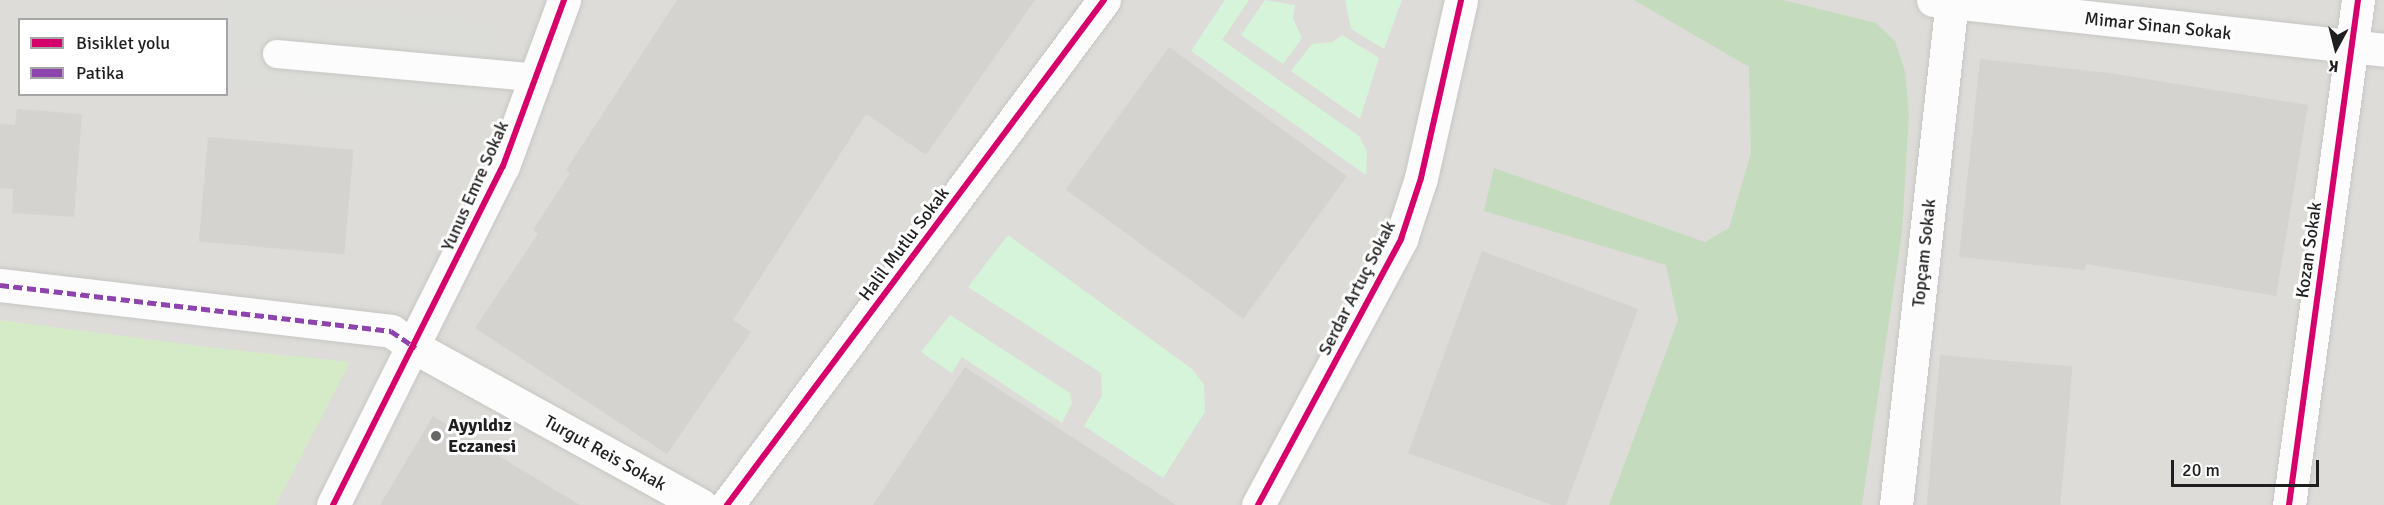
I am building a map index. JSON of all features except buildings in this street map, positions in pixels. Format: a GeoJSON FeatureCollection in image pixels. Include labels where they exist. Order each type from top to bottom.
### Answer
{"type":"FeatureCollection","features":[{"type":"Feature","properties":{"kind":"street","name":"Yunus Emre Sokak"},"geometry":{"type":"LineString","coordinates":[[333,505],[416,348],[539,78],[564,0]]}},
{"type":"Feature","properties":{"kind":"street","name":"Halil Mutlu Sokak"},"geometry":{"type":"LineString","coordinates":[[727,505],[1104,0]]}},
{"type":"Feature","properties":{"kind":"street","name":"Serdar Artuç Sokak"},"geometry":{"type":"LineString","coordinates":[[1258,505],[1401,239],[1421,178],[1461,0]]}},
{"type":"Feature","properties":{"kind":"street","name":"Kozan Sokak"},"geometry":{"type":"LineString","coordinates":[[2289,505],[2358,0]]}},
{"type":"Feature","properties":{"kind":"street","name":"Mimar Sinan Sokak"},"geometry":{"type":"LineString","coordinates":[[1945,1],[2384,50]]}},
{"type":"Feature","properties":{"kind":"street","name":"Topçam Sokak"},"geometry":{"type":"LineString","coordinates":[[1896,505],[1945,1]]}},
{"type":"Feature","properties":{"kind":"street","name":"Turgut Reis Sokak"},"geometry":{"type":"LineString","coordinates":[[0,285],[391,331],[416,348],[700,505]]}},
{"type":"Feature","properties":{"kind":"lane"},"geometry":{"type":"LineString","coordinates":[[277,54],[539,78]]}},
{"type":"Feature","properties":{"kind":"shaded area"},"geometry":{"type":"Polygon","coordinates":[[[0,0],[2384,0],[2384,505],[0,505],[0,0]]]}},
{"type":"Feature","properties":{"kind":"shaded area"},"geometry":{"type":"Polygon","coordinates":[[[225,0],[293,0],[501,24],[476,105],[228,86],[228,18],[225,18],[225,0]]]}},
{"type":"Feature","properties":{"kind":"green space"},"geometry":{"type":"Polygon","coordinates":[[[1225,0],[1249,0],[1222,40],[1359,136],[1367,151],[1366,175],[1191,51],[1225,0]]]}},
{"type":"Feature","properties":{"kind":"green space"},"geometry":{"type":"Polygon","coordinates":[[[1265,0],[1295,5],[1293,18],[1302,38],[1283,64],[1241,35],[1265,0]]]}},
{"type":"Feature","properties":{"kind":"green space"},"geometry":{"type":"Polygon","coordinates":[[[1345,0],[1402,0],[1384,49],[1351,29],[1345,0]]]}},
{"type":"Feature","properties":{"kind":"green space"},"geometry":{"type":"Polygon","coordinates":[[[1634,0],[1783,0],[1876,23],[1895,41],[1905,71],[1909,113],[1902,233],[1862,505],[1609,505],[1678,320],[1666,265],[1484,211],[1494,168],[1705,242],[1729,228],[1751,153],[1749,67],[1634,0]]]}},
{"type":"Feature","properties":{"kind":"green space"},"geometry":{"type":"Polygon","coordinates":[[[1342,35],[1379,58],[1360,119],[1291,71],[1312,44],[1333,42],[1342,35]]]}},
{"type":"Feature","properties":{"kind":"green space"},"geometry":{"type":"Polygon","coordinates":[[[1008,235],[1192,369],[1204,384],[1205,412],[1163,478],[1084,426],[1102,396],[1101,373],[968,287],[1008,235]]]}},
{"type":"Feature","properties":{"kind":"green space"},"geometry":{"type":"Polygon","coordinates":[[[950,315],[1070,393],[1072,403],[1062,423],[962,357],[952,373],[921,352],[950,315]]]}},
{"type":"Feature","properties":{"kind":"green space"},"geometry":{"type":"Polygon","coordinates":[[[0,320],[215,348],[350,362],[276,505],[0,505],[0,320]]]}},
{"type":"Feature","properties":{"kind":"marked path"},"geometry":{"type":"LineString","coordinates":[[0,285],[391,331],[416,348]]}},
{"type":"Feature","properties":{"kind":"cycle path"},"geometry":{"type":"LineString","coordinates":[[333,505],[503,166],[564,0]]}},
{"type":"Feature","properties":{"kind":"cycle path"},"geometry":{"type":"LineString","coordinates":[[727,505],[1104,0]]}},
{"type":"Feature","properties":{"kind":"cycle path"},"geometry":{"type":"LineString","coordinates":[[1258,505],[1401,239],[1421,178],[1461,0]]}},
{"type":"Feature","properties":{"kind":"cycle path"},"geometry":{"type":"LineString","coordinates":[[2289,505],[2358,0]]}},
{"type":"Feature","properties":{"kind":"place","name":"Ayyıldız Eczanesi"},"geometry":{"type":"Point","coordinates":[436,436]}}]}
